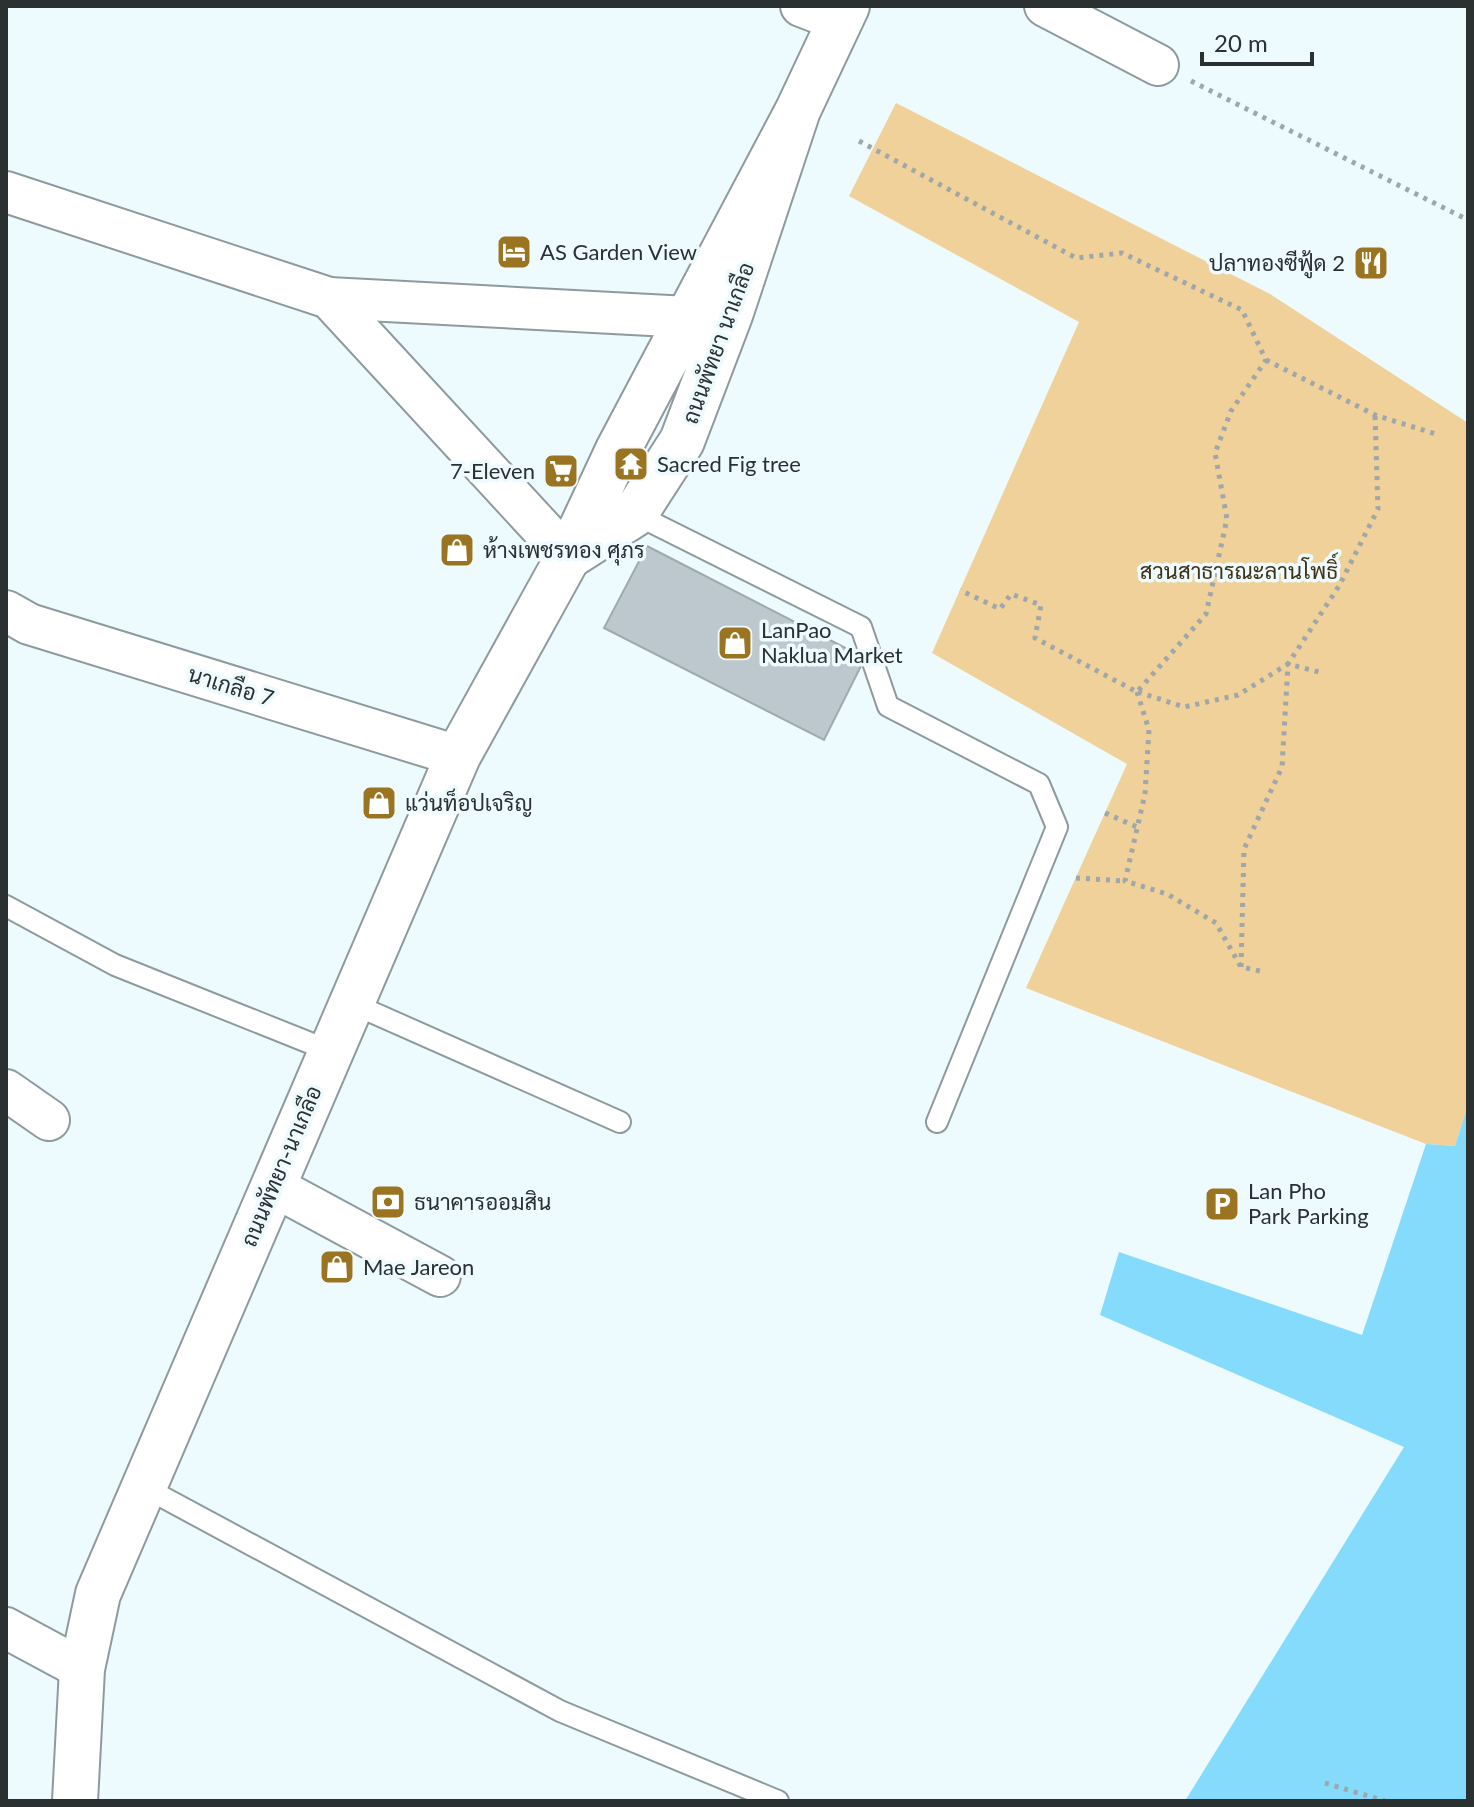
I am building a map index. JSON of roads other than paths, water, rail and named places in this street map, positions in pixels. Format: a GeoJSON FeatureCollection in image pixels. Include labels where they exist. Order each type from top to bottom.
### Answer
{"type":"FeatureCollection","features":[{"type":"Feature","properties":{"kind":"street"},"geometry":{"type":"LineString","coordinates":[[1045,6],[1158,65]]}},
{"type":"Feature","properties":{"kind":"street","name":"ถนนพัทยา นาเกลือ"},"geometry":{"type":"LineString","coordinates":[[568,557],[635,514],[682,441],[730,315],[829,11]]}},
{"type":"Feature","properties":{"kind":"street","name":"ถนนพัทยา นาเกลือ"},"geometry":{"type":"LineString","coordinates":[[568,557],[618,450],[798,110]]}},
{"type":"Feature","properties":{"kind":"street"},"geometry":{"type":"LineString","coordinates":[[6,192],[329,298],[688,317]]}},
{"type":"Feature","properties":{"kind":"street"},"geometry":{"type":"LineString","coordinates":[[329,298],[568,557]]}},
{"type":"Feature","properties":{"kind":"street","name":"ถนนพัทยา-นาเกลือ"},"geometry":{"type":"LineString","coordinates":[[75,1801],[82,1669],[98,1594],[458,756],[568,557]]}},
{"type":"Feature","properties":{"kind":"street","name":"นาเกลือ 7"},"geometry":{"type":"LineString","coordinates":[[6,611],[29,624],[458,756]]}},
{"type":"Feature","properties":{"kind":"street"},"geometry":{"type":"LineString","coordinates":[[6,1090],[49,1120]]}},
{"type":"Feature","properties":{"kind":"street"},"geometry":{"type":"LineString","coordinates":[[273,1186],[440,1276]]}},
{"type":"Feature","properties":{"kind":"street"},"geometry":{"type":"LineString","coordinates":[[6,1628],[82,1669]]}},
{"type":"Feature","properties":{"kind":"lane"},"geometry":{"type":"LineString","coordinates":[[635,514],[861,627],[888,706],[1039,784],[1057,827],[937,1122]]}},
{"type":"Feature","properties":{"kind":"lane"},"geometry":{"type":"LineString","coordinates":[[6,906],[115,965],[330,1051]]}},
{"type":"Feature","properties":{"kind":"lane"},"geometry":{"type":"LineString","coordinates":[[351,1003],[620,1122]]}},
{"type":"Feature","properties":{"kind":"lane"},"geometry":{"type":"LineString","coordinates":[[144,1487],[560,1711],[778,1801]]}},
{"type":"Feature","properties":{"kind":"water"},"geometry":{"type":"Polygon","coordinates":[[[1468,1105],[1468,1801],[1185,1801],[1404,1447],[1100,1315],[1119,1252],[1362,1335],[1426,1144],[1455,1146],[1468,1105]]]}},
{"type":"Feature","properties":{"kind":"place","name":"AS Garden View"},"geometry":{"type":"Point","coordinates":[514,252]}},
{"type":"Feature","properties":{"kind":"place","name":"ปลาทองซีฟู้ด 2"},"geometry":{"type":"Point","coordinates":[1371,263]}},
{"type":"Feature","properties":{"kind":"place","name":"Sacred Fig tree"},"geometry":{"type":"Point","coordinates":[631,464]}},
{"type":"Feature","properties":{"kind":"place","name":"7-Eleven"},"geometry":{"type":"Point","coordinates":[561,471]}},
{"type":"Feature","properties":{"kind":"place","name":"ห้างเพชรทอง ศุภร"},"geometry":{"type":"Point","coordinates":[457,550]}},
{"type":"Feature","properties":{"kind":"place","name":"LanPao Naklua Market"},"geometry":{"type":"Point","coordinates":[735,643]}},
{"type":"Feature","properties":{"kind":"place","name":"แว่นท็อปเจริญ"},"geometry":{"type":"Point","coordinates":[379,803]}},
{"type":"Feature","properties":{"kind":"place","name":"ธนาคารออมสิน"},"geometry":{"type":"Point","coordinates":[388,1202]}},
{"type":"Feature","properties":{"kind":"place","name":"Lan Pho Park Parking"},"geometry":{"type":"Point","coordinates":[1222,1204]}},
{"type":"Feature","properties":{"kind":"place","name":"Mae Jareon"},"geometry":{"type":"Point","coordinates":[337,1267]}},
{"type":"Feature","properties":{"kind":"park label","name":"สวนสาธารณะลานโพธิ์"},"geometry":{"type":"Point","coordinates":[1239,571]}}]}
